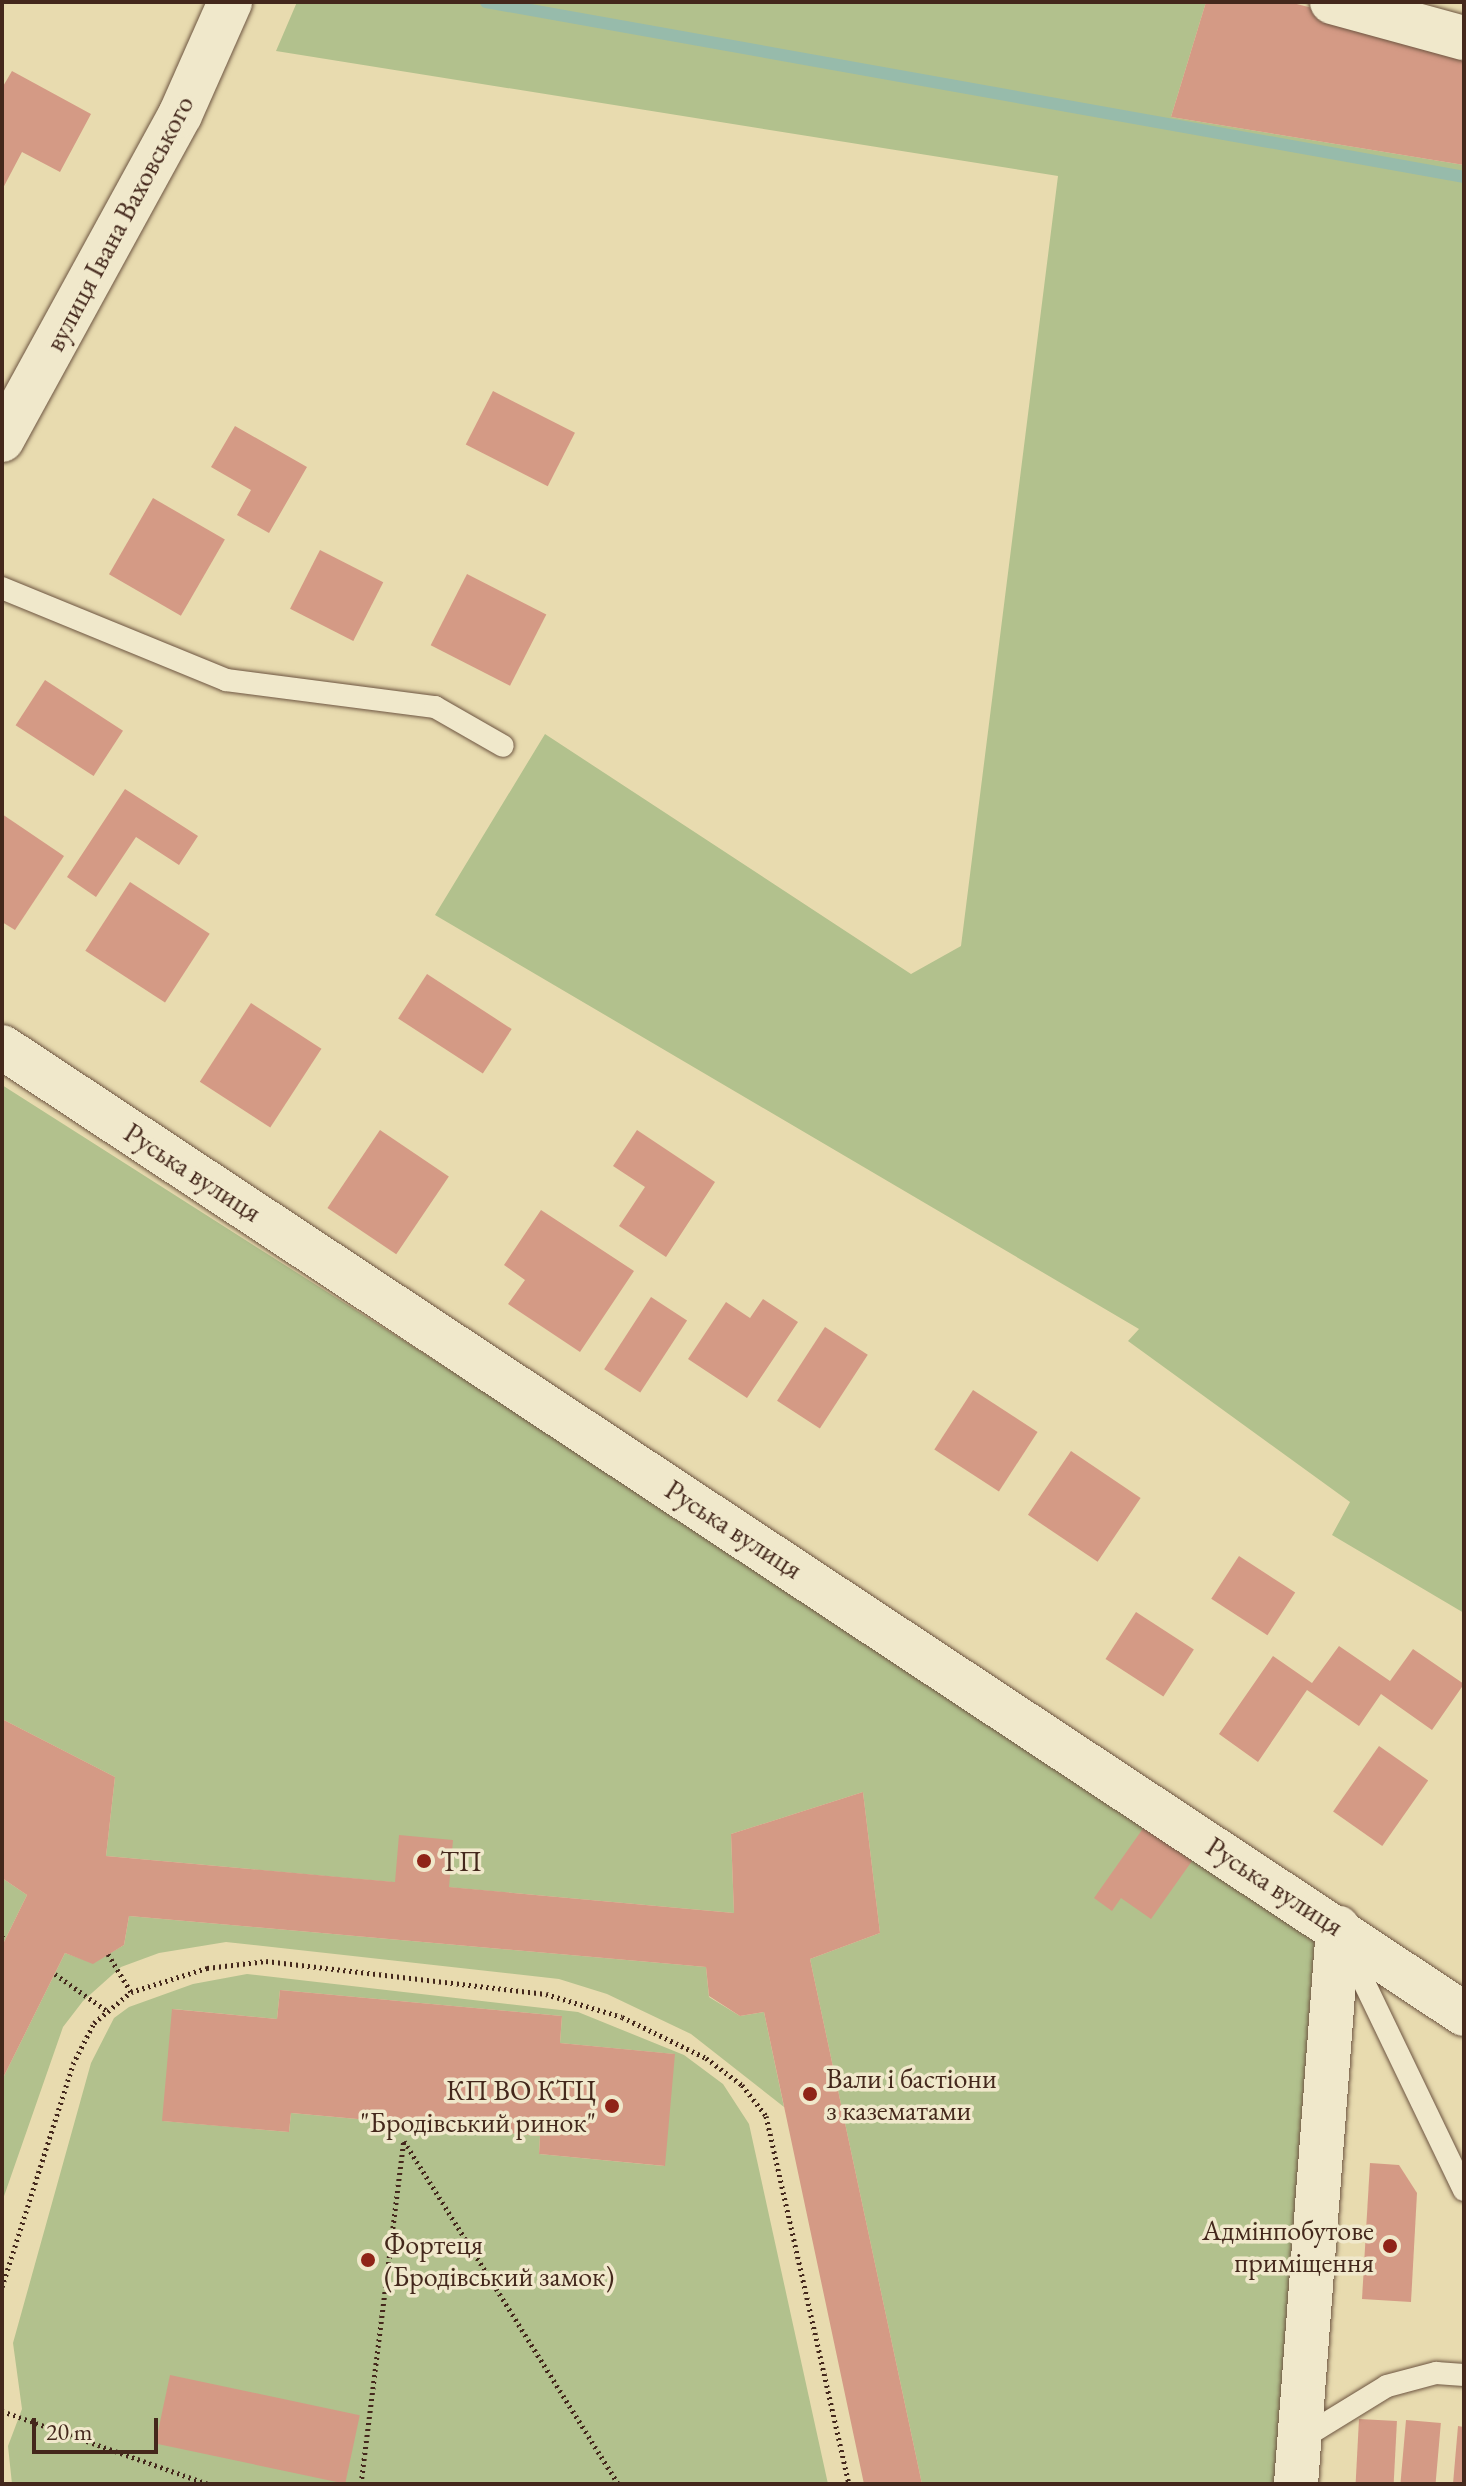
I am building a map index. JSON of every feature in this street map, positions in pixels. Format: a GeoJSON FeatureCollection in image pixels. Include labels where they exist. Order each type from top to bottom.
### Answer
{"type":"FeatureCollection","features":[{"type":"Feature","properties":{"kind":"street","name":"вулиця Івана Ваховського"},"geometry":{"type":"LineString","coordinates":[[2,440],[180,115],[230,2]]}},
{"type":"Feature","properties":{"kind":"street"},"geometry":{"type":"LineString","coordinates":[[1332,2],[1464,38]]}},
{"type":"Feature","properties":{"kind":"street","name":"Руська вулиця"},"geometry":{"type":"LineString","coordinates":[[2,1047],[1464,2014]]}},
{"type":"Feature","properties":{"kind":"street"},"geometry":{"type":"LineString","coordinates":[[1296,2484],[1338,1928]]}},
{"type":"Feature","properties":{"kind":"lane"},"geometry":{"type":"LineString","coordinates":[[2,588],[226,680],[435,707],[503,746]]}},
{"type":"Feature","properties":{"kind":"lane"},"geometry":{"type":"LineString","coordinates":[[1338,1928],[1464,2190]]}},
{"type":"Feature","properties":{"kind":"lane"},"geometry":{"type":"LineString","coordinates":[[1299,2440],[1387,2386],[1436,2373],[1464,2375]]}},
{"type":"Feature","properties":{"kind":"path"},"geometry":{"type":"LineString","coordinates":[[108,1954],[131,1992]]}},
{"type":"Feature","properties":{"kind":"path"},"geometry":{"type":"LineString","coordinates":[[2,2287],[73,2064],[107,2011],[131,1992],[236,1963],[298,1964],[546,1994],[622,2017],[706,2058],[742,2085],[766,2116],[849,2484]]}},
{"type":"Feature","properties":{"kind":"path"},"geometry":{"type":"LineString","coordinates":[[55,1974],[107,2011]]}},
{"type":"Feature","properties":{"kind":"path"},"geometry":{"type":"LineString","coordinates":[[361,2484],[404,2141],[618,2484]]}},
{"type":"Feature","properties":{"kind":"path"},"geometry":{"type":"LineString","coordinates":[[2,2411],[208,2484]]}},
{"type":"Feature","properties":{"kind":"green space"},"geometry":{"type":"Polygon","coordinates":[[[297,2],[1206,2],[1171,117],[1464,165],[1464,1613],[1332,1535],[1350,1502],[1128,1341],[1139,1329],[435,915],[545,734],[911,974],[961,946],[1058,176],[276,51],[297,2]]]}},
{"type":"Feature","properties":{"kind":"green space"},"geometry":{"type":"Polygon","coordinates":[[[2,1085],[1072,1766],[1315,1936],[1274,2484],[922,2484],[810,1959],[880,1933],[863,1792],[731,1834],[734,1913],[106,1856],[115,1777],[2,1719],[2,1085]]]}},
{"type":"Feature","properties":{"kind":"green space"},"geometry":{"type":"Polygon","coordinates":[[[2,1878],[27,1895],[2,1946],[2,1878]]]}},
{"type":"Feature","properties":{"kind":"green space"},"geometry":{"type":"Polygon","coordinates":[[[129,1916],[706,1967],[709,1997],[740,2016],[764,2012],[784,2107],[691,2034],[607,1994],[559,1979],[226,1942],[159,1953],[121,1967],[83,2001],[63,2027],[2,2202],[2,2080],[65,1953],[93,1963],[124,1945],[129,1916]]]}},
{"type":"Feature","properties":{"kind":"green space"},"geometry":{"type":"Polygon","coordinates":[[[247,1974],[578,2012],[684,2055],[723,2084],[749,2124],[828,2484],[12,2484],[8,2446],[22,2409],[13,2343],[91,2063],[114,2018],[129,2007],[193,1984],[247,1974]],[[280,1990],[277,2019],[173,2009],[163,2121],[289,2132],[291,2113],[540,2136],[539,2154],[664,2166],[674,2054],[560,2043],[562,2016],[280,1990]]]}},
{"type":"Feature","properties":{"kind":"building"},"geometry":{"type":"Polygon","coordinates":[[[1206,2],[1289,2],[1464,47],[1464,165],[1171,117],[1206,2]]]}},
{"type":"Feature","properties":{"kind":"building"},"geometry":{"type":"Polygon","coordinates":[[[12,71],[91,114],[60,172],[22,152],[2,190],[2,88],[12,71]]]}},
{"type":"Feature","properties":{"kind":"building"},"geometry":{"type":"Polygon","coordinates":[[[493,391],[575,433],[548,486],[466,444],[493,391]]]}},
{"type":"Feature","properties":{"kind":"building"},"geometry":{"type":"Polygon","coordinates":[[[235,426],[307,467],[269,533],[237,515],[251,490],[211,467],[235,426]]]}},
{"type":"Feature","properties":{"kind":"building"},"geometry":{"type":"Polygon","coordinates":[[[153,498],[225,540],[181,616],[109,574],[153,498]]]}},
{"type":"Feature","properties":{"kind":"building"},"geometry":{"type":"Polygon","coordinates":[[[320,550],[383,582],[353,641],[290,609],[320,550]]]}},
{"type":"Feature","properties":{"kind":"building"},"geometry":{"type":"Polygon","coordinates":[[[467,574],[546,614],[510,686],[431,645],[467,574]]]}},
{"type":"Feature","properties":{"kind":"building"},"geometry":{"type":"Polygon","coordinates":[[[45,680],[123,731],[94,776],[16,725],[45,680]]]}},
{"type":"Feature","properties":{"kind":"building"},"geometry":{"type":"Polygon","coordinates":[[[125,789],[198,836],[179,865],[136,837],[96,897],[67,877],[125,789]]]}},
{"type":"Feature","properties":{"kind":"building"},"geometry":{"type":"Polygon","coordinates":[[[2,814],[64,856],[15,930],[2,922],[2,814]]]}},
{"type":"Feature","properties":{"kind":"building"},"geometry":{"type":"Polygon","coordinates":[[[130,882],[210,934],[165,1003],[85,951],[130,882]]]}},
{"type":"Feature","properties":{"kind":"building"},"geometry":{"type":"Polygon","coordinates":[[[427,974],[512,1029],[483,1073],[398,1018],[427,974]]]}},
{"type":"Feature","properties":{"kind":"building"},"geometry":{"type":"Polygon","coordinates":[[[251,1003],[321,1049],[270,1128],[200,1082],[251,1003]]]}},
{"type":"Feature","properties":{"kind":"building"},"geometry":{"type":"Polygon","coordinates":[[[380,1130],[449,1176],[396,1254],[327,1208],[380,1130]]]}},
{"type":"Feature","properties":{"kind":"building"},"geometry":{"type":"Polygon","coordinates":[[[637,1130],[715,1182],[666,1257],[619,1226],[645,1187],[613,1166],[637,1130]]]}},
{"type":"Feature","properties":{"kind":"building"},"geometry":{"type":"Polygon","coordinates":[[[541,1210],[634,1271],[580,1352],[508,1304],[525,1280],[504,1265],[541,1210]]]}},
{"type":"Feature","properties":{"kind":"building"},"geometry":{"type":"Polygon","coordinates":[[[651,1297],[687,1320],[640,1393],[604,1369],[651,1297]]]}},
{"type":"Feature","properties":{"kind":"building"},"geometry":{"type":"Polygon","coordinates":[[[763,1299],[798,1322],[747,1398],[688,1359],[726,1302],[750,1318],[763,1299]]]}},
{"type":"Feature","properties":{"kind":"building"},"geometry":{"type":"Polygon","coordinates":[[[825,1327],[868,1355],[820,1429],[777,1401],[825,1327]]]}},
{"type":"Feature","properties":{"kind":"building"},"geometry":{"type":"Polygon","coordinates":[[[973,1390],[1038,1432],[999,1491],[934,1450],[973,1390]]]}},
{"type":"Feature","properties":{"kind":"building"},"geometry":{"type":"Polygon","coordinates":[[[1071,1451],[1141,1498],[1098,1562],[1028,1515],[1071,1451]]]}},
{"type":"Feature","properties":{"kind":"building"},"geometry":{"type":"Polygon","coordinates":[[[1239,1556],[1295,1592],[1267,1635],[1211,1599],[1239,1556]]]}},
{"type":"Feature","properties":{"kind":"building"},"geometry":{"type":"Polygon","coordinates":[[[1136,1612],[1194,1650],[1163,1697],[1106,1659],[1136,1612]]]}},
{"type":"Feature","properties":{"kind":"building"},"geometry":{"type":"Polygon","coordinates":[[[1339,1646],[1390,1681],[1413,1649],[1464,1684],[1432,1730],[1381,1694],[1359,1726],[1307,1690],[1258,1762],[1219,1734],[1273,1656],[1312,1683],[1339,1646]]]}},
{"type":"Feature","properties":{"kind":"building","name":"Вали і бастіони з казематами"},"geometry":{"type":"Polygon","coordinates":[[[2,1719],[115,1777],[106,1856],[395,1882],[399,1835],[453,1840],[449,1887],[734,1913],[731,1834],[863,1792],[880,1933],[810,1959],[922,2484],[864,2484],[764,2012],[740,2016],[709,1996],[706,1967],[129,1916],[124,1945],[93,1964],[65,1953],[2,2080],[2,1946],[27,1895],[2,1878],[2,1719]]]}},
{"type":"Feature","properties":{"kind":"building"},"geometry":{"type":"Polygon","coordinates":[[[1379,1746],[1428,1780],[1382,1846],[1333,1812],[1379,1746]]]}},
{"type":"Feature","properties":{"kind":"building"},"geometry":{"type":"Polygon","coordinates":[[[1144,1827],[1192,1861],[1151,1919],[1121,1898],[1112,1911],[1094,1898],[1144,1827]]]}},
{"type":"Feature","properties":{"kind":"building"},"geometry":{"type":"Polygon","coordinates":[[[280,1990],[562,2016],[560,2043],[675,2054],[665,2166],[539,2154],[540,2136],[291,2113],[289,2132],[162,2121],[172,2009],[277,2019],[280,1990]]]}},
{"type":"Feature","properties":{"kind":"building","name":"Адмінпобутове приміщення"},"geometry":{"type":"Polygon","coordinates":[[[1370,2163],[1399,2165],[1417,2193],[1411,2302],[1362,2299],[1370,2163]]]}},
{"type":"Feature","properties":{"kind":"building"},"geometry":{"type":"Polygon","coordinates":[[[170,2375],[360,2415],[345,2484],[155,2443],[170,2375]]]}},
{"type":"Feature","properties":{"kind":"building"},"geometry":{"type":"Polygon","coordinates":[[[1359,2419],[1397,2421],[1394,2484],[1356,2484],[1359,2419]]]}},
{"type":"Feature","properties":{"kind":"building"},"geometry":{"type":"Polygon","coordinates":[[[1406,2420],[1441,2423],[1436,2484],[1400,2484],[1406,2420]]]}},
{"type":"Feature","properties":{"kind":"building"},"geometry":{"type":"Polygon","coordinates":[[[1458,2426],[1464,2427],[1464,2484],[1453,2484],[1458,2426]]]}},
{"type":"Feature","properties":{"kind":"waterway"},"geometry":{"type":"LineString","coordinates":[[486,2],[1464,177]]}},
{"type":"Feature","properties":{"kind":"place","name":"ТП"},"geometry":{"type":"Point","coordinates":[424,1861]}},
{"type":"Feature","properties":{"kind":"place","name":"Вали і бастіони з казематами"},"geometry":{"type":"Point","coordinates":[810,2094]}},
{"type":"Feature","properties":{"kind":"place","name":"КП ВО КТЦ \"Бродівський ринок\""},"geometry":{"type":"Point","coordinates":[612,2106]}},
{"type":"Feature","properties":{"kind":"place","name":"Адмінпобутове приміщення"},"geometry":{"type":"Point","coordinates":[1390,2246]}},
{"type":"Feature","properties":{"kind":"place","name":"Фортеця (Бродівський замок)"},"geometry":{"type":"Point","coordinates":[368,2260]}}]}
